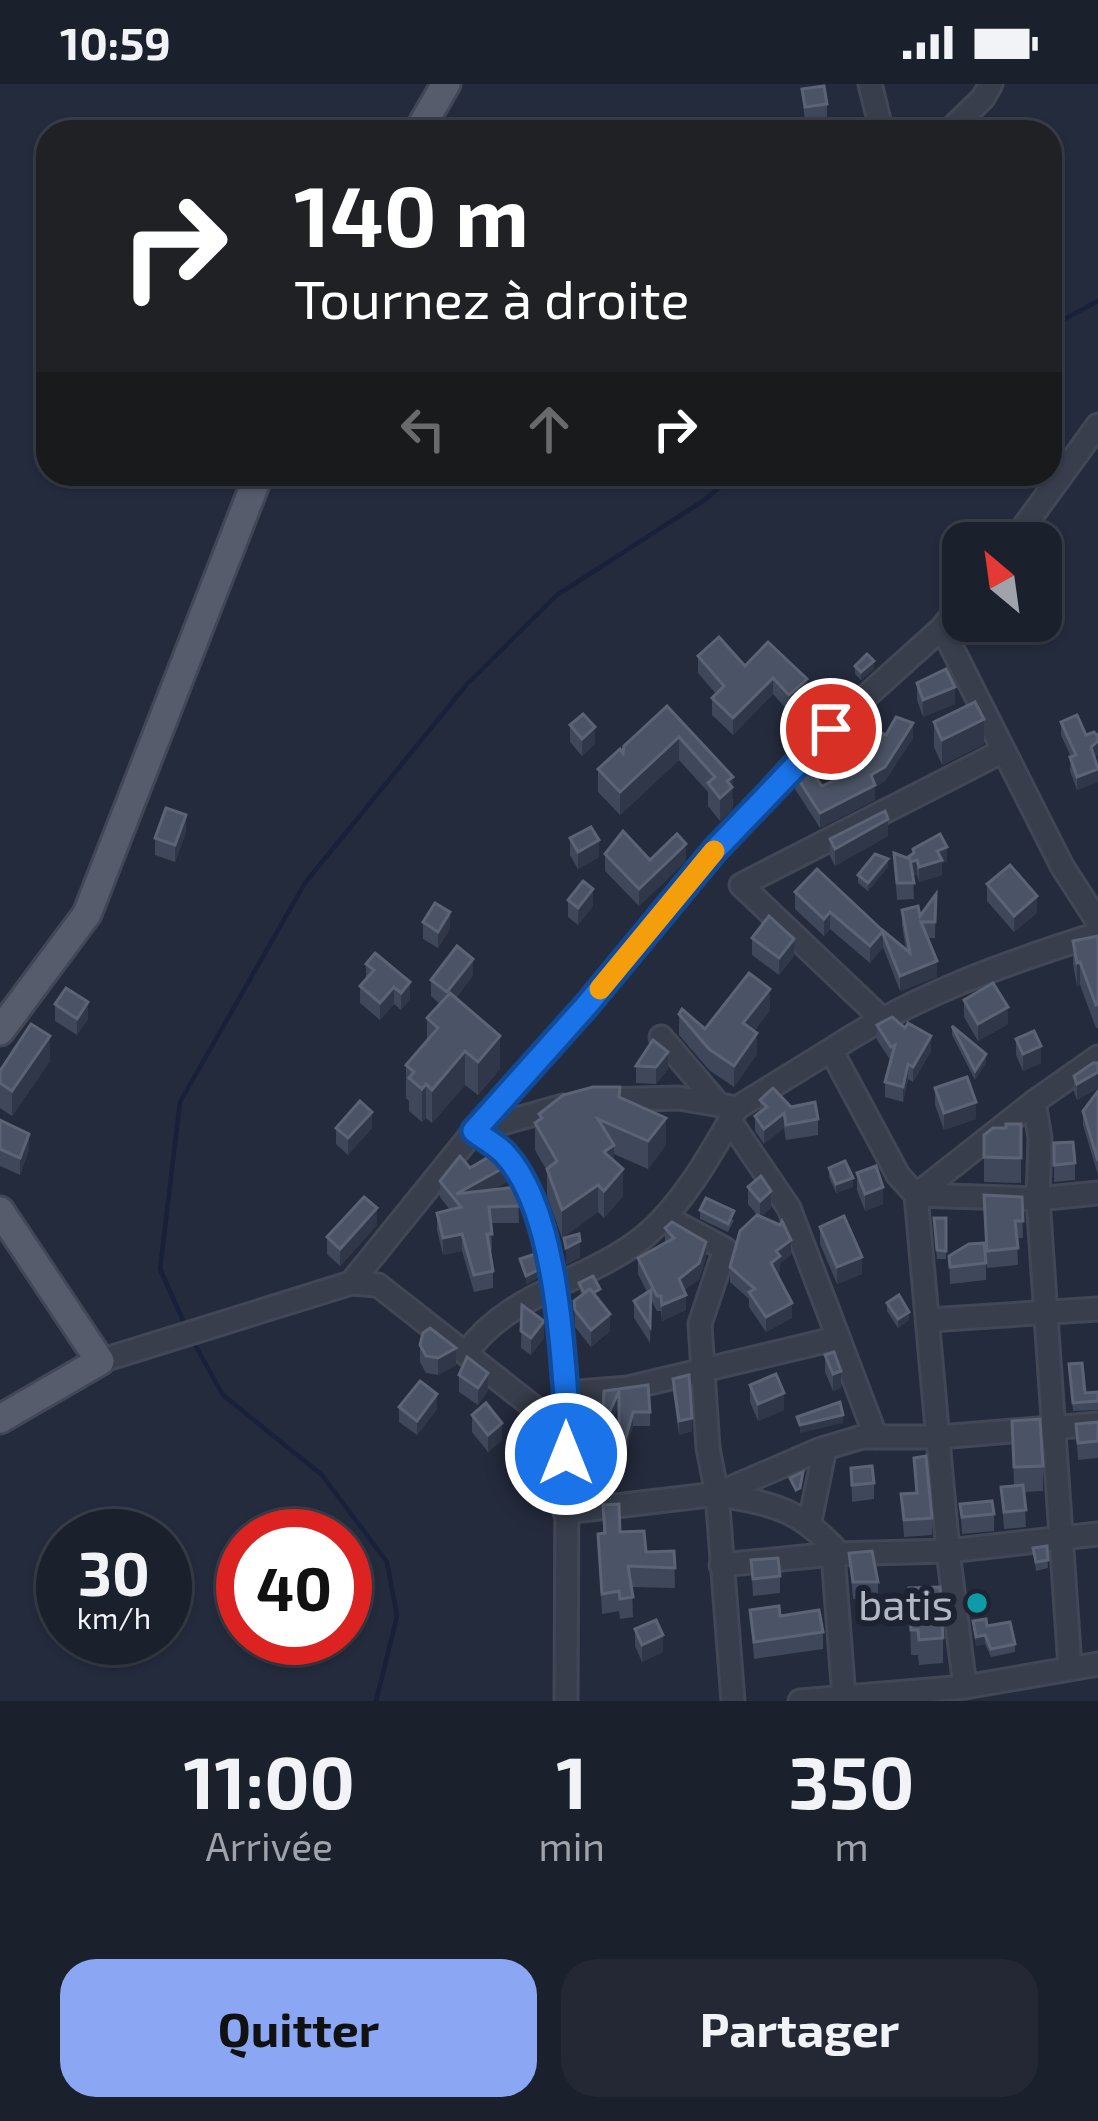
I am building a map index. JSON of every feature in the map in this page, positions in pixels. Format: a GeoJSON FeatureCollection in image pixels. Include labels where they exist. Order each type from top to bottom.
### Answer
{"type":"FeatureCollection","features":[{"type":"Feature","properties":{"kind":"main road"},"geometry":{"type":"LineString","coordinates":[[425,120],[446,84]]}},
{"type":"Feature","properties":{"kind":"main road"},"geometry":{"type":"LineString","coordinates":[[0,1031],[86,914],[255,486]]}},
{"type":"Feature","properties":{"kind":"main road"},"geometry":{"type":"LineString","coordinates":[[0,1211],[100,1360],[0,1419]]}},
{"type":"Feature","properties":{"kind":"street"},"geometry":{"type":"LineString","coordinates":[[870,84],[879,120]]}},
{"type":"Feature","properties":{"kind":"street"},"geometry":{"type":"LineString","coordinates":[[960,120],[991,84]]}},
{"type":"Feature","properties":{"kind":"street"},"geometry":{"type":"LineString","coordinates":[[1062,474],[1098,425]]}},
{"type":"Feature","properties":{"kind":"street"},"geometry":{"type":"LineString","coordinates":[[1027,522],[1054,486]]}},
{"type":"Feature","properties":{"kind":"street"},"geometry":{"type":"LineString","coordinates":[[351,1283],[474,1131],[778,782],[810,747],[942,628]]}},
{"type":"Feature","properties":{"kind":"street"},"geometry":{"type":"LineString","coordinates":[[949,642],[1062,866],[1098,922]]}},
{"type":"Feature","properties":{"kind":"street"},"geometry":{"type":"LineString","coordinates":[[880,1017],[741,885],[1003,751]]}},
{"type":"Feature","properties":{"kind":"street"},"geometry":{"type":"LineString","coordinates":[[466,1352],[506,1311],[642,1239],[665,1217],[729,1112],[880,1017],[1027,956],[1098,934]]}},
{"type":"Feature","properties":{"kind":"street"},"geometry":{"type":"LineString","coordinates":[[661,1037],[729,1112],[790,1208],[876,1437]]}},
{"type":"Feature","properties":{"kind":"street"},"geometry":{"type":"LineString","coordinates":[[831,1050],[898,1175],[916,1195],[964,1687]]}},
{"type":"Feature","properties":{"kind":"street"},"geometry":{"type":"LineString","coordinates":[[916,1195],[1098,1058]]}},
{"type":"Feature","properties":{"kind":"street"},"geometry":{"type":"LineString","coordinates":[[474,1131],[591,1100],[679,1099],[729,1112]]}},
{"type":"Feature","properties":{"kind":"street"},"geometry":{"type":"LineString","coordinates":[[1034,1102],[1040,1138],[1038,1199],[1070,1667]]}},
{"type":"Feature","properties":{"kind":"street"},"geometry":{"type":"LineString","coordinates":[[474,1131],[505,1154],[539,1214],[566,1393],[568,1424],[560,1433]]}},
{"type":"Feature","properties":{"kind":"street"},"geometry":{"type":"LineString","coordinates":[[916,1195],[1038,1199],[1098,1193]]}},
{"type":"Feature","properties":{"kind":"street"},"geometry":{"type":"LineString","coordinates":[[665,1217],[725,1249],[700,1324],[733,1701]]}},
{"type":"Feature","properties":{"kind":"street"},"geometry":{"type":"LineString","coordinates":[[100,1360],[351,1283],[378,1285],[540,1412],[560,1433],[567,1470],[566,1701]]}},
{"type":"Feature","properties":{"kind":"street"},"geometry":{"type":"LineString","coordinates":[[929,1320],[1098,1309]]}},
{"type":"Feature","properties":{"kind":"street"},"geometry":{"type":"LineString","coordinates":[[566,1393],[628,1388],[838,1338]]}},
{"type":"Feature","properties":{"kind":"street"},"geometry":{"type":"LineString","coordinates":[[565,1512],[717,1494],[862,1437],[938,1437],[1098,1424]]}},
{"type":"Feature","properties":{"kind":"street"},"geometry":{"type":"LineString","coordinates":[[810,1521],[825,1448]]}},
{"type":"Feature","properties":{"kind":"street"},"geometry":{"type":"LineString","coordinates":[[717,1494],[763,1502],[810,1521],[837,1554],[844,1699]]}},
{"type":"Feature","properties":{"kind":"street"},"geometry":{"type":"LineString","coordinates":[[721,1565],[837,1554],[948,1551],[1098,1534]]}},
{"type":"Feature","properties":{"kind":"street"},"geometry":{"type":"LineString","coordinates":[[800,1701],[964,1687],[1098,1664]]}},
{"type":"Feature","properties":{"kind":"building"},"geometry":{"type":"Polygon","coordinates":[[[824,86],[827,104],[805,107],[802,89],[824,86]]]}},
{"type":"Feature","properties":{"kind":"building"},"geometry":{"type":"Polygon","coordinates":[[[719,637],[745,666],[768,642],[807,679],[789,695],[773,678],[733,718],[712,698],[724,686],[698,656],[719,637]]]}},
{"type":"Feature","properties":{"kind":"building"},"geometry":{"type":"Polygon","coordinates":[[[867,654],[874,661],[861,672],[855,666],[867,654]]]}},
{"type":"Feature","properties":{"kind":"building"},"geometry":{"type":"Polygon","coordinates":[[[946,669],[955,687],[923,700],[917,683],[946,669]]]}},
{"type":"Feature","properties":{"kind":"building"},"geometry":{"type":"Polygon","coordinates":[[[975,702],[984,719],[942,740],[934,722],[975,702]]]}},
{"type":"Feature","properties":{"kind":"building"},"geometry":{"type":"Polygon","coordinates":[[[667,706],[733,777],[727,781],[732,787],[720,798],[708,783],[715,777],[679,737],[620,792],[598,769],[620,749],[623,753],[624,746],[667,706]]]}},
{"type":"Feature","properties":{"kind":"building"},"geometry":{"type":"Polygon","coordinates":[[[583,714],[595,727],[582,739],[570,725],[583,714]]]}},
{"type":"Feature","properties":{"kind":"building"},"geometry":{"type":"Polygon","coordinates":[[[1077,715],[1086,735],[1094,732],[1098,736],[1091,747],[1098,769],[1077,777],[1070,757],[1076,755],[1061,722],[1077,715]]]}},
{"type":"Feature","properties":{"kind":"building"},"geometry":{"type":"Polygon","coordinates":[[[896,717],[913,723],[885,767],[871,775],[875,785],[820,813],[795,774],[807,765],[822,786],[858,769],[855,766],[882,733],[886,735],[896,717]]]}},
{"type":"Feature","properties":{"kind":"building"},"geometry":{"type":"Polygon","coordinates":[[[166,808],[186,815],[175,845],[155,838],[166,808]]]}},
{"type":"Feature","properties":{"kind":"building"},"geometry":{"type":"Polygon","coordinates":[[[885,811],[888,819],[835,849],[830,839],[885,811]]]}},
{"type":"Feature","properties":{"kind":"building"},"geometry":{"type":"Polygon","coordinates":[[[591,827],[599,840],[578,852],[570,838],[591,827]]]}},
{"type":"Feature","properties":{"kind":"building"},"geometry":{"type":"Polygon","coordinates":[[[623,831],[650,860],[677,834],[686,844],[639,889],[605,854],[623,831]]]}},
{"type":"Feature","properties":{"kind":"building"},"geometry":{"type":"Polygon","coordinates":[[[940,834],[947,847],[937,851],[942,860],[919,867],[917,860],[910,862],[913,849],[940,834]]]}},
{"type":"Feature","properties":{"kind":"building"},"geometry":{"type":"Polygon","coordinates":[[[894,853],[910,859],[914,883],[897,883],[894,853]]]}},
{"type":"Feature","properties":{"kind":"building"},"geometry":{"type":"Polygon","coordinates":[[[875,854],[888,859],[868,883],[858,875],[875,854]]]}},
{"type":"Feature","properties":{"kind":"building"},"geometry":{"type":"Polygon","coordinates":[[[1010,865],[1037,896],[1014,916],[987,884],[1010,865]]]}},
{"type":"Feature","properties":{"kind":"building"},"geometry":{"type":"Polygon","coordinates":[[[817,869],[883,931],[870,946],[830,912],[824,919],[795,892],[817,869]]]}},
{"type":"Feature","properties":{"kind":"building"},"geometry":{"type":"Polygon","coordinates":[[[583,881],[593,889],[578,908],[568,900],[583,881]]]}},
{"type":"Feature","properties":{"kind":"building"},"geometry":{"type":"Polygon","coordinates":[[[936,894],[935,922],[921,922],[937,961],[900,976],[881,929],[910,953],[902,910],[918,906],[920,916],[936,894]]]}},
{"type":"Feature","properties":{"kind":"building"},"geometry":{"type":"Polygon","coordinates":[[[435,903],[450,912],[438,932],[423,922],[435,903]]]}},
{"type":"Feature","properties":{"kind":"building"},"geometry":{"type":"Polygon","coordinates":[[[769,916],[794,939],[779,958],[752,938],[769,916]]]}},
{"type":"Feature","properties":{"kind":"building"},"geometry":{"type":"Polygon","coordinates":[[[1098,936],[1096,1005],[1077,963],[1073,941],[1098,936]]]}},
{"type":"Feature","properties":{"kind":"building"},"geometry":{"type":"Polygon","coordinates":[[[457,946],[473,959],[447,992],[431,980],[457,946]]]}},
{"type":"Feature","properties":{"kind":"building"},"geometry":{"type":"Polygon","coordinates":[[[375,953],[410,982],[401,993],[394,987],[380,1003],[360,986],[374,970],[366,964],[375,953]]]}},
{"type":"Feature","properties":{"kind":"building"},"geometry":{"type":"Polygon","coordinates":[[[749,973],[770,989],[743,1023],[757,1033],[734,1066],[709,1049],[679,1014],[682,1009],[705,1029],[749,973]]]}},
{"type":"Feature","properties":{"kind":"building"},"geometry":{"type":"Polygon","coordinates":[[[993,983],[1008,1007],[978,1024],[964,1000],[993,983]]]}},
{"type":"Feature","properties":{"kind":"building"},"geometry":{"type":"Polygon","coordinates":[[[66,988],[88,1002],[77,1019],[55,1004],[66,988]]]}},
{"type":"Feature","properties":{"kind":"building"},"geometry":{"type":"Polygon","coordinates":[[[450,993],[500,1036],[478,1062],[465,1051],[432,1090],[426,1084],[422,1089],[409,1078],[414,1072],[406,1065],[438,1028],[427,1018],[450,993]]]}},
{"type":"Feature","properties":{"kind":"building"},"geometry":{"type":"Polygon","coordinates":[[[892,1017],[905,1028],[908,1023],[931,1036],[913,1067],[908,1064],[903,1087],[885,1082],[895,1045],[891,1047],[877,1025],[892,1017]]]}},
{"type":"Feature","properties":{"kind":"building"},"geometry":{"type":"Polygon","coordinates":[[[31,1024],[50,1036],[12,1091],[0,1083],[0,1071],[31,1024]]]}},
{"type":"Feature","properties":{"kind":"building"},"geometry":{"type":"Polygon","coordinates":[[[952,1026],[986,1054],[975,1071],[952,1026]]]}},
{"type":"Feature","properties":{"kind":"building"},"geometry":{"type":"Polygon","coordinates":[[[1034,1031],[1041,1046],[1023,1054],[1016,1039],[1034,1031]]]}},
{"type":"Feature","properties":{"kind":"building"},"geometry":{"type":"Polygon","coordinates":[[[653,1040],[668,1052],[656,1067],[636,1066],[653,1040]]]}},
{"type":"Feature","properties":{"kind":"building"},"geometry":{"type":"Polygon","coordinates":[[[1098,1063],[1098,1072],[1077,1084],[1074,1076],[1098,1063]]]}},
{"type":"Feature","properties":{"kind":"building"},"geometry":{"type":"Polygon","coordinates":[[[967,1077],[976,1102],[944,1113],[935,1088],[967,1077]]]}},
{"type":"Feature","properties":{"kind":"building"},"geometry":{"type":"Polygon","coordinates":[[[593,1087],[620,1087],[619,1097],[666,1118],[648,1141],[598,1119],[614,1145],[604,1152],[623,1169],[604,1191],[598,1185],[562,1210],[547,1169],[557,1161],[535,1123],[563,1095],[593,1087]]]}},
{"type":"Feature","properties":{"kind":"building"},"geometry":{"type":"Polygon","coordinates":[[[773,1088],[791,1107],[815,1102],[818,1119],[786,1125],[784,1113],[764,1129],[755,1116],[767,1107],[760,1100],[773,1088]]]}},
{"type":"Feature","properties":{"kind":"building"},"geometry":{"type":"Polygon","coordinates":[[[1098,1091],[1098,1161],[1083,1111],[1098,1091]]]}},
{"type":"Feature","properties":{"kind":"building"},"geometry":{"type":"Polygon","coordinates":[[[360,1101],[372,1112],[348,1138],[336,1128],[360,1101]]]}},
{"type":"Feature","properties":{"kind":"building"},"geometry":{"type":"Polygon","coordinates":[[[0,1120],[29,1134],[20,1158],[0,1149],[0,1120]]]}},
{"type":"Feature","properties":{"kind":"building"},"geometry":{"type":"Polygon","coordinates":[[[1006,1124],[1021,1124],[1021,1158],[984,1157],[984,1135],[1006,1124]]]}},
{"type":"Feature","properties":{"kind":"building"},"geometry":{"type":"Polygon","coordinates":[[[1073,1142],[1075,1163],[1054,1165],[1054,1143],[1073,1142]]]}},
{"type":"Feature","properties":{"kind":"building"},"geometry":{"type":"Polygon","coordinates":[[[497,1152],[507,1166],[456,1194],[518,1190],[519,1206],[489,1207],[492,1234],[487,1234],[493,1271],[474,1275],[462,1234],[443,1238],[437,1213],[461,1207],[440,1181],[460,1156],[470,1168],[497,1152]]]}},
{"type":"Feature","properties":{"kind":"building"},"geometry":{"type":"Polygon","coordinates":[[[845,1161],[853,1178],[836,1184],[829,1168],[845,1161]]]}},
{"type":"Feature","properties":{"kind":"building"},"geometry":{"type":"Polygon","coordinates":[[[876,1166],[883,1187],[865,1194],[857,1173],[876,1166]]]}},
{"type":"Feature","properties":{"kind":"building"},"geometry":{"type":"Polygon","coordinates":[[[761,1176],[771,1191],[760,1201],[748,1187],[761,1176]]]}},
{"type":"Feature","properties":{"kind":"building"},"geometry":{"type":"Polygon","coordinates":[[[984,1195],[1022,1197],[1023,1221],[1015,1221],[1018,1248],[987,1251],[984,1195]]]}},
{"type":"Feature","properties":{"kind":"building"},"geometry":{"type":"Polygon","coordinates":[[[364,1197],[377,1208],[340,1249],[327,1237],[364,1197]]]}},
{"type":"Feature","properties":{"kind":"building"},"geometry":{"type":"Polygon","coordinates":[[[706,1198],[734,1211],[728,1224],[700,1210],[706,1198]]]}},
{"type":"Feature","properties":{"kind":"building"},"geometry":{"type":"Polygon","coordinates":[[[757,1215],[780,1225],[782,1221],[791,1240],[776,1251],[780,1256],[771,1263],[792,1303],[766,1317],[749,1292],[755,1289],[730,1267],[740,1231],[757,1215]]]}},
{"type":"Feature","properties":{"kind":"building"},"geometry":{"type":"Polygon","coordinates":[[[844,1216],[862,1257],[837,1267],[820,1227],[844,1216]]]}},
{"type":"Feature","properties":{"kind":"building"},"geometry":{"type":"Polygon","coordinates":[[[934,1218],[946,1218],[946,1251],[937,1250],[934,1218]]]}},
{"type":"Feature","properties":{"kind":"building"},"geometry":{"type":"Polygon","coordinates":[[[672,1222],[706,1242],[699,1263],[679,1279],[686,1295],[662,1305],[638,1258],[674,1238],[665,1228],[672,1222]]]}},
{"type":"Feature","properties":{"kind":"building"},"geometry":{"type":"Polygon","coordinates":[[[579,1234],[580,1241],[566,1248],[564,1238],[579,1234]]]}},
{"type":"Feature","properties":{"kind":"building"},"geometry":{"type":"Polygon","coordinates":[[[984,1243],[986,1263],[950,1267],[949,1256],[969,1244],[984,1243]]]}},
{"type":"Feature","properties":{"kind":"building"},"geometry":{"type":"Polygon","coordinates":[[[535,1254],[538,1270],[526,1276],[520,1259],[535,1254]]]}},
{"type":"Feature","properties":{"kind":"building"},"geometry":{"type":"Polygon","coordinates":[[[593,1276],[600,1289],[584,1293],[579,1283],[593,1276]]]}},
{"type":"Feature","properties":{"kind":"building"},"geometry":{"type":"Polygon","coordinates":[[[590,1289],[610,1314],[591,1330],[575,1310],[574,1301],[590,1289]]]}},
{"type":"Feature","properties":{"kind":"building"},"geometry":{"type":"Polygon","coordinates":[[[651,1290],[650,1326],[634,1301],[651,1290]]]}},
{"type":"Feature","properties":{"kind":"building"},"geometry":{"type":"Polygon","coordinates":[[[899,1295],[909,1312],[898,1319],[887,1303],[899,1295]]]}},
{"type":"Feature","properties":{"kind":"building"},"geometry":{"type":"Polygon","coordinates":[[[522,1305],[544,1321],[531,1338],[521,1331],[522,1305]]]}},
{"type":"Feature","properties":{"kind":"building"},"geometry":{"type":"Polygon","coordinates":[[[430,1328],[456,1348],[438,1358],[426,1356],[420,1345],[430,1328]]]}},
{"type":"Feature","properties":{"kind":"building"},"geometry":{"type":"Polygon","coordinates":[[[834,1352],[841,1371],[833,1374],[825,1355],[834,1352]]]}},
{"type":"Feature","properties":{"kind":"building"},"geometry":{"type":"Polygon","coordinates":[[[467,1357],[488,1373],[478,1388],[459,1375],[467,1357]]]}},
{"type":"Feature","properties":{"kind":"building"},"geometry":{"type":"Polygon","coordinates":[[[1082,1363],[1085,1393],[1098,1392],[1098,1401],[1073,1403],[1069,1364],[1082,1363]]]}},
{"type":"Feature","properties":{"kind":"building"},"geometry":{"type":"Polygon","coordinates":[[[776,1374],[784,1393],[758,1404],[750,1385],[776,1374]]]}},
{"type":"Feature","properties":{"kind":"building"},"geometry":{"type":"Polygon","coordinates":[[[689,1375],[692,1418],[679,1421],[673,1379],[689,1375]]]}},
{"type":"Feature","properties":{"kind":"building"},"geometry":{"type":"Polygon","coordinates":[[[420,1381],[437,1394],[417,1421],[399,1407],[420,1381]]]}},
{"type":"Feature","properties":{"kind":"building"},"geometry":{"type":"Polygon","coordinates":[[[648,1385],[650,1412],[633,1412],[623,1448],[619,1448],[619,1391],[602,1429],[604,1391],[648,1385]]]}},
{"type":"Feature","properties":{"kind":"building"},"geometry":{"type":"Polygon","coordinates":[[[840,1402],[843,1415],[800,1425],[797,1417],[840,1402]]]}},
{"type":"Feature","properties":{"kind":"building"},"geometry":{"type":"Polygon","coordinates":[[[486,1403],[502,1423],[488,1435],[472,1415],[486,1403]]]}},
{"type":"Feature","properties":{"kind":"building"},"geometry":{"type":"Polygon","coordinates":[[[1040,1419],[1043,1466],[1014,1467],[1012,1421],[1040,1419]]]}},
{"type":"Feature","properties":{"kind":"building"},"geometry":{"type":"Polygon","coordinates":[[[1098,1422],[1098,1441],[1078,1443],[1076,1424],[1098,1422]]]}},
{"type":"Feature","properties":{"kind":"building"},"geometry":{"type":"Polygon","coordinates":[[[926,1456],[932,1518],[904,1520],[901,1494],[917,1493],[914,1458],[926,1456]]]}},
{"type":"Feature","properties":{"kind":"building"},"geometry":{"type":"Polygon","coordinates":[[[872,1466],[874,1483],[852,1485],[851,1468],[872,1466]]]}},
{"type":"Feature","properties":{"kind":"building"},"geometry":{"type":"Polygon","coordinates":[[[803,1472],[800,1488],[796,1490],[790,1478],[803,1472]]]}},
{"type":"Feature","properties":{"kind":"building"},"geometry":{"type":"Polygon","coordinates":[[[1023,1485],[1026,1510],[1004,1512],[1001,1487],[1023,1485]]]}},
{"type":"Feature","properties":{"kind":"building"},"geometry":{"type":"Polygon","coordinates":[[[992,1501],[994,1514],[962,1517],[960,1504],[992,1501]]]}},
{"type":"Feature","properties":{"kind":"building"},"geometry":{"type":"Polygon","coordinates":[[[619,1504],[620,1532],[644,1531],[646,1552],[674,1551],[675,1568],[628,1566],[633,1597],[620,1599],[619,1591],[602,1594],[598,1534],[605,1533],[603,1505],[619,1504]]]}},
{"type":"Feature","properties":{"kind":"building"},"geometry":{"type":"Polygon","coordinates":[[[1047,1546],[1048,1560],[1036,1562],[1033,1548],[1047,1546]]]}},
{"type":"Feature","properties":{"kind":"building"},"geometry":{"type":"Polygon","coordinates":[[[872,1551],[878,1582],[853,1582],[849,1553],[872,1551]]]}},
{"type":"Feature","properties":{"kind":"building"},"geometry":{"type":"Polygon","coordinates":[[[778,1558],[780,1576],[753,1579],[751,1560],[778,1558]]]}},
{"type":"Feature","properties":{"kind":"building"},"geometry":{"type":"Polygon","coordinates":[[[940,1587],[943,1638],[919,1640],[918,1630],[911,1630],[909,1588],[940,1587]]]}},
{"type":"Feature","properties":{"kind":"building"},"geometry":{"type":"Polygon","coordinates":[[[779,1606],[780,1616],[819,1610],[823,1632],[754,1642],[750,1610],[779,1606]]]}},
{"type":"Feature","properties":{"kind":"building"},"geometry":{"type":"Polygon","coordinates":[[[986,1619],[987,1626],[1010,1622],[1015,1644],[991,1649],[985,1635],[976,1637],[973,1621],[986,1619]]]}},
{"type":"Feature","properties":{"kind":"building"},"geometry":{"type":"Polygon","coordinates":[[[656,1620],[663,1635],[642,1645],[635,1629],[656,1620]]]}},
{"type":"Feature","properties":{"kind":"waterway"},"geometry":{"type":"LineString","coordinates":[[1062,320],[1098,301]]}},
{"type":"Feature","properties":{"kind":"waterway"},"geometry":{"type":"LineString","coordinates":[[186,1327],[160,1269],[180,1102],[305,883],[467,684],[557,595],[721,486]]}},
{"type":"Feature","properties":{"kind":"waterway"},"geometry":{"type":"LineString","coordinates":[[191,1338],[223,1395],[322,1475],[387,1562],[397,1616],[376,1701]]}},
{"type":"Feature","properties":{"kind":"slow traffic"},"geometry":{"type":"LineString","coordinates":[[600,989],[714,851]]}},
{"type":"Feature","properties":{"kind":"place","name":"batis"},"geometry":{"type":"Point","coordinates":[977,1603]}},
{"type":"Feature","properties":{"kind":"route"},"geometry":{"type":"LineString","coordinates":[[566,1454],[560,1433],[568,1424],[560,1320],[539,1214],[505,1154],[474,1131],[586,1006],[715,850],[831,729]]}}]}
